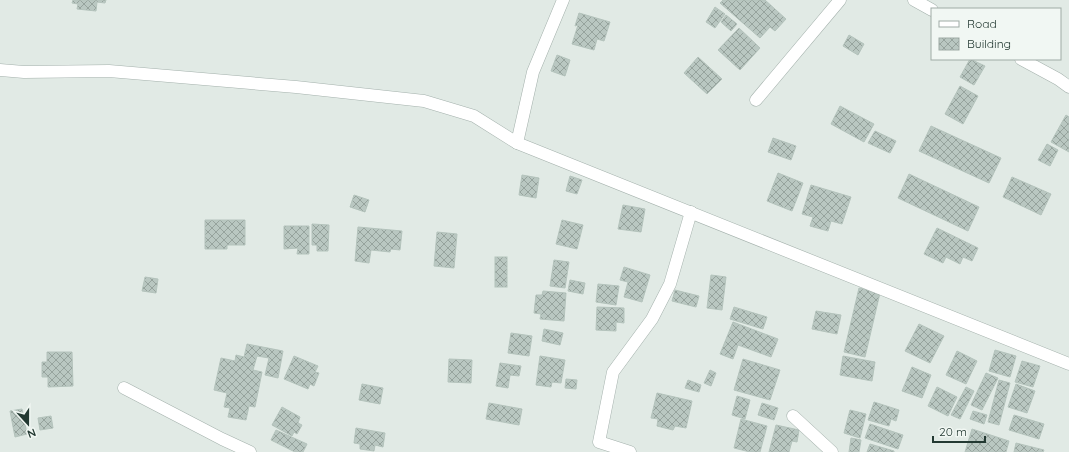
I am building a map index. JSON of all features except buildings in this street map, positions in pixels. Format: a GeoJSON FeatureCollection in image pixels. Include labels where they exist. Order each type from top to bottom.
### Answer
{"type":"FeatureCollection","features":[{"type":"Feature","properties":{"kind":"street"},"geometry":{"type":"LineString","coordinates":[[517,143],[533,72],[563,0]]}},
{"type":"Feature","properties":{"kind":"street"},"geometry":{"type":"LineString","coordinates":[[756,100],[840,0]]}},
{"type":"Feature","properties":{"kind":"street"},"geometry":{"type":"LineString","coordinates":[[914,0],[931,9]]}},
{"type":"Feature","properties":{"kind":"street"},"geometry":{"type":"LineString","coordinates":[[1023,60],[1058,79],[1069,88]]}},
{"type":"Feature","properties":{"kind":"street"},"geometry":{"type":"LineString","coordinates":[[0,70],[24,72],[109,71],[296,87],[424,102],[474,116],[517,143],[1069,364]]}},
{"type":"Feature","properties":{"kind":"street"},"geometry":{"type":"LineString","coordinates":[[630,452],[598,447],[613,372],[652,320],[670,284],[691,212]]}},
{"type":"Feature","properties":{"kind":"street"},"geometry":{"type":"LineString","coordinates":[[124,388],[250,452]]}},
{"type":"Feature","properties":{"kind":"street"},"geometry":{"type":"LineString","coordinates":[[793,416],[832,452]]}}]}
